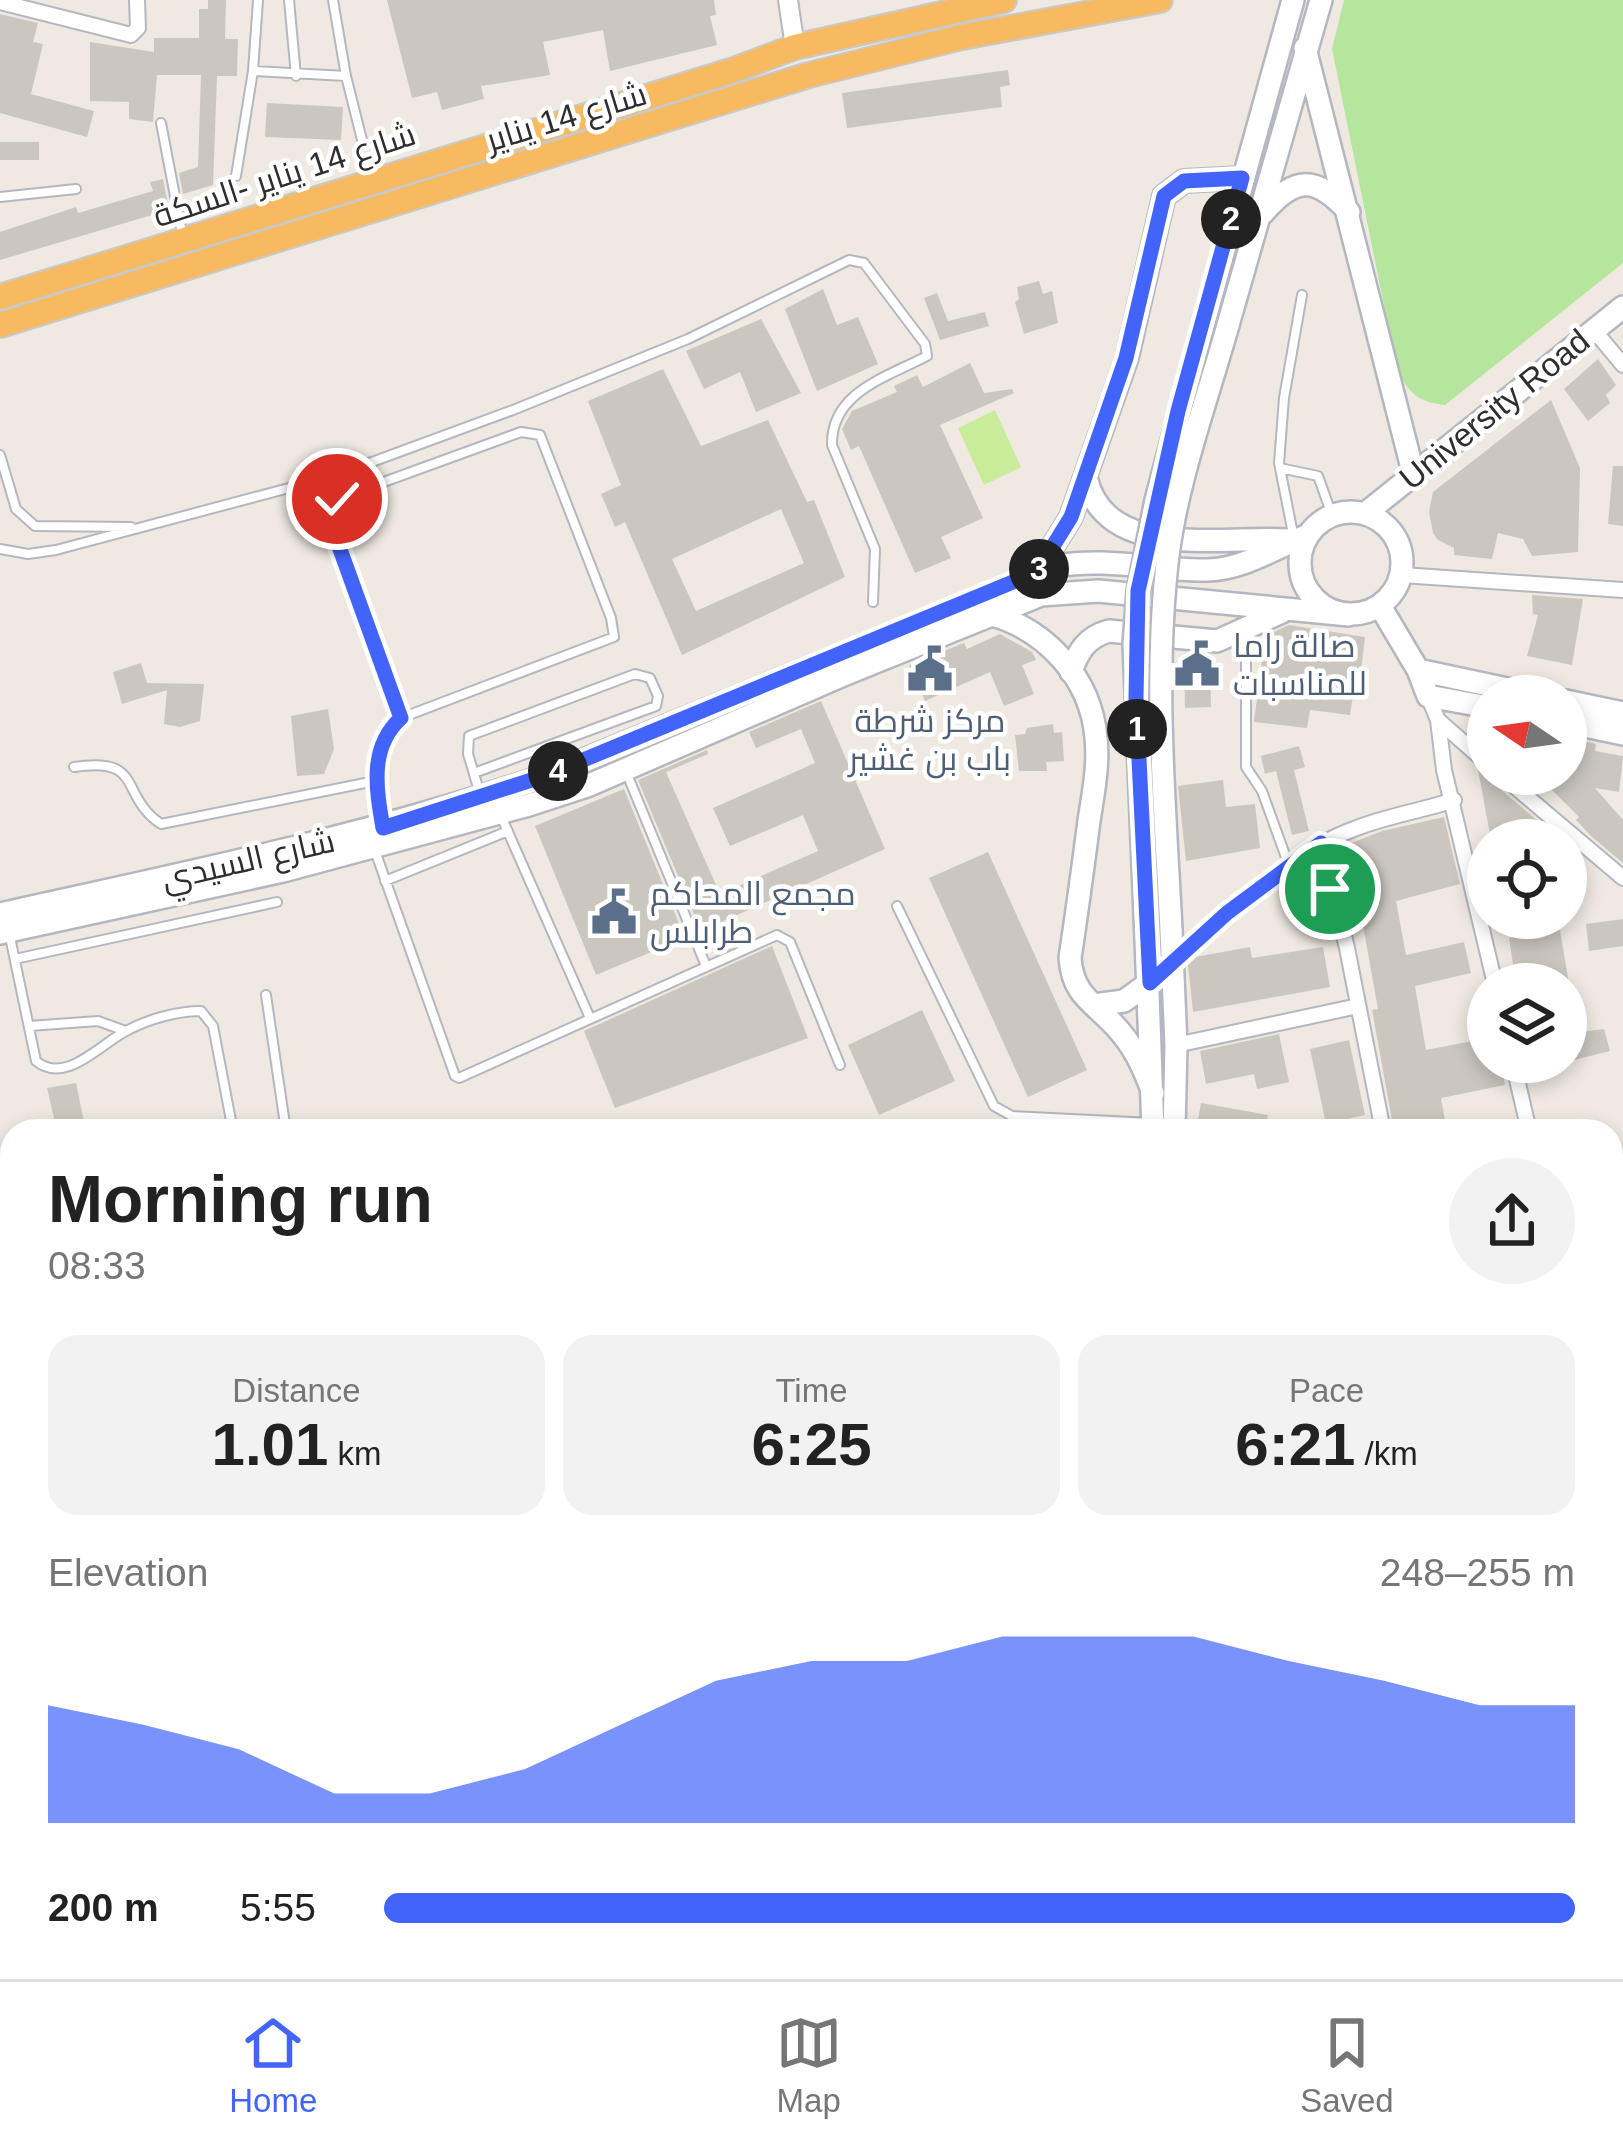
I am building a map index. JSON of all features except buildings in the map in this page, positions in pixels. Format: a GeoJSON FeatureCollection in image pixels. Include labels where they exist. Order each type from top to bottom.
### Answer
{"type":"FeatureCollection","features":[{"type":"Feature","properties":{"kind":"highway","name":"شارع 14 يناير -السكة"},"geometry":{"type":"LineString","coordinates":[[0,297],[731,71],[795,47],[1004,0]]}},
{"type":"Feature","properties":{"kind":"highway","name":"شارع 14 يناير"},"geometry":{"type":"LineString","coordinates":[[0,326],[809,75],[962,38],[1160,0]]}},
{"type":"Feature","properties":{"kind":"main road"},"geometry":{"type":"LineString","coordinates":[[1158,1119],[1153,1094],[1134,662],[1138,591],[1151,521],[1293,3]]}},
{"type":"Feature","properties":{"kind":"main road"},"geometry":{"type":"LineString","coordinates":[[1162,1119],[1175,1045],[1159,683],[1166,585],[1178,512],[1319,4]]}},
{"type":"Feature","properties":{"kind":"main road"},"geometry":{"type":"LineString","coordinates":[[1305,48],[1413,472]]}},
{"type":"Feature","properties":{"kind":"main road"},"geometry":{"type":"LineString","coordinates":[[1037,572],[1071,517],[1086,477],[1137,322],[1164,196],[1184,181],[1242,178]]}},
{"type":"Feature","properties":{"kind":"main road"},"geometry":{"type":"LineString","coordinates":[[1259,218],[1282,191],[1304,184],[1325,189],[1349,213]]}},
{"type":"Feature","properties":{"kind":"main road","name":"University Road"},"geometry":{"type":"LineString","coordinates":[[1366,513],[1623,307]]}},
{"type":"Feature","properties":{"kind":"main road"},"geometry":{"type":"LineString","coordinates":[[1086,477],[1102,513],[1136,532],[1188,540],[1300,538],[1332,515],[1366,513],[1380,520],[1400,544],[1402,574],[1394,592],[1380,606],[1349,615],[1332,611],[1306,589],[1300,572],[1300,538]]}},
{"type":"Feature","properties":{"kind":"main road","name":"شارع السيدي"},"geometry":{"type":"LineString","coordinates":[[378,838],[1037,572],[1081,562],[1210,570],[1265,555],[1300,538]]}},
{"type":"Feature","properties":{"kind":"main road","name":"شارع السيدي"},"geometry":{"type":"LineString","coordinates":[[3,926],[378,838],[504,822],[999,610],[1066,590],[1349,615]]}},
{"type":"Feature","properties":{"kind":"main road"},"geometry":{"type":"LineString","coordinates":[[1380,606],[1428,696],[1467,703]]}},
{"type":"Feature","properties":{"kind":"main road"},"geometry":{"type":"LineString","coordinates":[[1071,672],[1084,646],[1109,631],[1217,640],[1295,608]]}},
{"type":"Feature","properties":{"kind":"main road"},"geometry":{"type":"LineString","coordinates":[[999,610],[1036,632],[1071,672],[1094,723],[1097,742],[1071,977],[1078,991],[1130,1045],[1153,1094]]}},
{"type":"Feature","properties":{"kind":"main road"},"geometry":{"type":"LineString","coordinates":[[1418,670],[1467,680]]}},
{"type":"Feature","properties":{"kind":"main road"},"geometry":{"type":"LineString","coordinates":[[716,703],[728,724]]}},
{"type":"Feature","properties":{"kind":"main road"},"geometry":{"type":"LineString","coordinates":[[1587,705],[1623,713]]}},
{"type":"Feature","properties":{"kind":"main road"},"geometry":{"type":"LineString","coordinates":[[1587,726],[1623,734]]}},
{"type":"Feature","properties":{"kind":"main road"},"geometry":{"type":"LineString","coordinates":[[1094,1005],[1124,1000],[1173,964]]}},
{"type":"Feature","properties":{"kind":"street"},"geometry":{"type":"LineString","coordinates":[[0,2],[130,34],[138,28],[137,0]]}},
{"type":"Feature","properties":{"kind":"street"},"geometry":{"type":"LineString","coordinates":[[788,0],[795,47]]}},
{"type":"Feature","properties":{"kind":"street"},"geometry":{"type":"LineString","coordinates":[[1593,329],[1623,365]]}},
{"type":"Feature","properties":{"kind":"street"},"geometry":{"type":"LineString","coordinates":[[1402,574],[1623,590]]}},
{"type":"Feature","properties":{"kind":"street"},"geometry":{"type":"LineString","coordinates":[[1428,696],[1438,720],[1444,770],[1490,963]]}},
{"type":"Feature","properties":{"kind":"street"},"geometry":{"type":"LineString","coordinates":[[1438,720],[1467,746]]}},
{"type":"Feature","properties":{"kind":"street"},"geometry":{"type":"LineString","coordinates":[[1524,795],[1623,878]]}},
{"type":"Feature","properties":{"kind":"street"},"geometry":{"type":"LineString","coordinates":[[1173,964],[1213,925],[1321,843],[1355,828],[1454,800]]}},
{"type":"Feature","properties":{"kind":"street"},"geometry":{"type":"LineString","coordinates":[[1321,843],[1381,1119]]}},
{"type":"Feature","properties":{"kind":"street"},"geometry":{"type":"LineString","coordinates":[[1175,1045],[1358,1006]]}},
{"type":"Feature","properties":{"kind":"street"},"geometry":{"type":"LineString","coordinates":[[1518,1083],[1525,1119]]}},
{"type":"Feature","properties":{"kind":"lane"},"geometry":{"type":"LineString","coordinates":[[236,176],[254,71],[258,0]]}},
{"type":"Feature","properties":{"kind":"lane"},"geometry":{"type":"LineString","coordinates":[[289,0],[296,76]]}},
{"type":"Feature","properties":{"kind":"lane"},"geometry":{"type":"LineString","coordinates":[[333,0],[363,143]]}},
{"type":"Feature","properties":{"kind":"lane"},"geometry":{"type":"LineString","coordinates":[[254,71],[346,76]]}},
{"type":"Feature","properties":{"kind":"lane"},"geometry":{"type":"LineString","coordinates":[[161,123],[184,241]]}},
{"type":"Feature","properties":{"kind":"lane"},"geometry":{"type":"LineString","coordinates":[[0,196],[76,188]]}},
{"type":"Feature","properties":{"kind":"lane"},"geometry":{"type":"LineString","coordinates":[[0,548],[28,554],[56,550],[334,476],[688,339],[856,260],[864,263],[925,344],[927,356],[849,397],[832,430],[832,445],[875,549],[873,602]]}},
{"type":"Feature","properties":{"kind":"lane"},"geometry":{"type":"LineString","coordinates":[[1300,538],[1280,468],[1284,398],[1302,295]]}},
{"type":"Feature","properties":{"kind":"lane"},"geometry":{"type":"LineString","coordinates":[[401,718],[328,516],[330,506],[337,499],[521,432],[540,435],[614,637],[401,718],[386,731],[375,781],[385,881],[454,1076],[459,1078],[777,935],[790,942],[840,1065]]}},
{"type":"Feature","properties":{"kind":"lane"},"geometry":{"type":"LineString","coordinates":[[0,455],[16,509],[35,526],[138,527]]}},
{"type":"Feature","properties":{"kind":"lane"},"geometry":{"type":"LineString","coordinates":[[1280,468],[1318,476],[1332,515]]}},
{"type":"Feature","properties":{"kind":"lane"},"geometry":{"type":"LineString","coordinates":[[1246,661],[1246,767],[1262,791],[1288,864]]}},
{"type":"Feature","properties":{"kind":"lane"},"geometry":{"type":"LineString","coordinates":[[474,773],[656,706],[658,696],[650,678],[635,674],[469,736],[468,754],[481,798]]}},
{"type":"Feature","properties":{"kind":"lane"},"geometry":{"type":"LineString","coordinates":[[615,746],[706,966]]}},
{"type":"Feature","properties":{"kind":"lane"},"geometry":{"type":"LineString","coordinates":[[74,767],[103,763],[118,769],[150,817],[161,824],[375,781]]}},
{"type":"Feature","properties":{"kind":"lane"},"geometry":{"type":"LineString","coordinates":[[385,881],[504,822],[590,1018]]}},
{"type":"Feature","properties":{"kind":"lane"},"geometry":{"type":"LineString","coordinates":[[15,959],[277,902]]}},
{"type":"Feature","properties":{"kind":"lane"},"geometry":{"type":"LineString","coordinates":[[896,906],[994,1106],[1012,1116],[1049,1119]]}},
{"type":"Feature","properties":{"kind":"lane"},"geometry":{"type":"LineString","coordinates":[[3,926],[15,959],[36,1061],[49,1069],[89,1057],[125,1031],[185,1011],[201,1011],[208,1017],[230,1119]]}},
{"type":"Feature","properties":{"kind":"lane"},"geometry":{"type":"LineString","coordinates":[[266,995],[284,1119]]}},
{"type":"Feature","properties":{"kind":"lane"},"geometry":{"type":"LineString","coordinates":[[28,1026],[98,1021],[125,1031]]}},
{"type":"Feature","properties":{"kind":"green space"},"geometry":{"type":"Polygon","coordinates":[[[1344,0],[1623,0],[1623,263],[1445,405],[1415,395],[1397,369],[1332,49],[1344,0]]]}},
{"type":"Feature","properties":{"kind":"green space"},"geometry":{"type":"Polygon","coordinates":[[[995,410],[1021,467],[984,485],[958,428],[995,410]]]}},
{"type":"Feature","properties":{"kind":"place","name":"صالة راما للمناسبات"},"geometry":{"type":"Point","coordinates":[1197,664]}},
{"type":"Feature","properties":{"kind":"place","name":"مركز شرطة باب بن غشير"},"geometry":{"type":"Point","coordinates":[930,669]}},
{"type":"Feature","properties":{"kind":"place","name":"مجمع المحاكم طرابلس"},"geometry":{"type":"Point","coordinates":[614,912]}},
{"type":"Feature","properties":{"kind":"route"},"geometry":{"type":"LineString","coordinates":[[337,499],[328,516],[401,718],[386,731],[375,781],[383,828],[547,775],[1037,572],[1071,517],[1086,477],[1137,322],[1164,196],[1184,181],[1242,178],[1178,411],[1138,591],[1134,644],[1150,983],[1227,913],[1321,843],[1330,889]]}}]}
